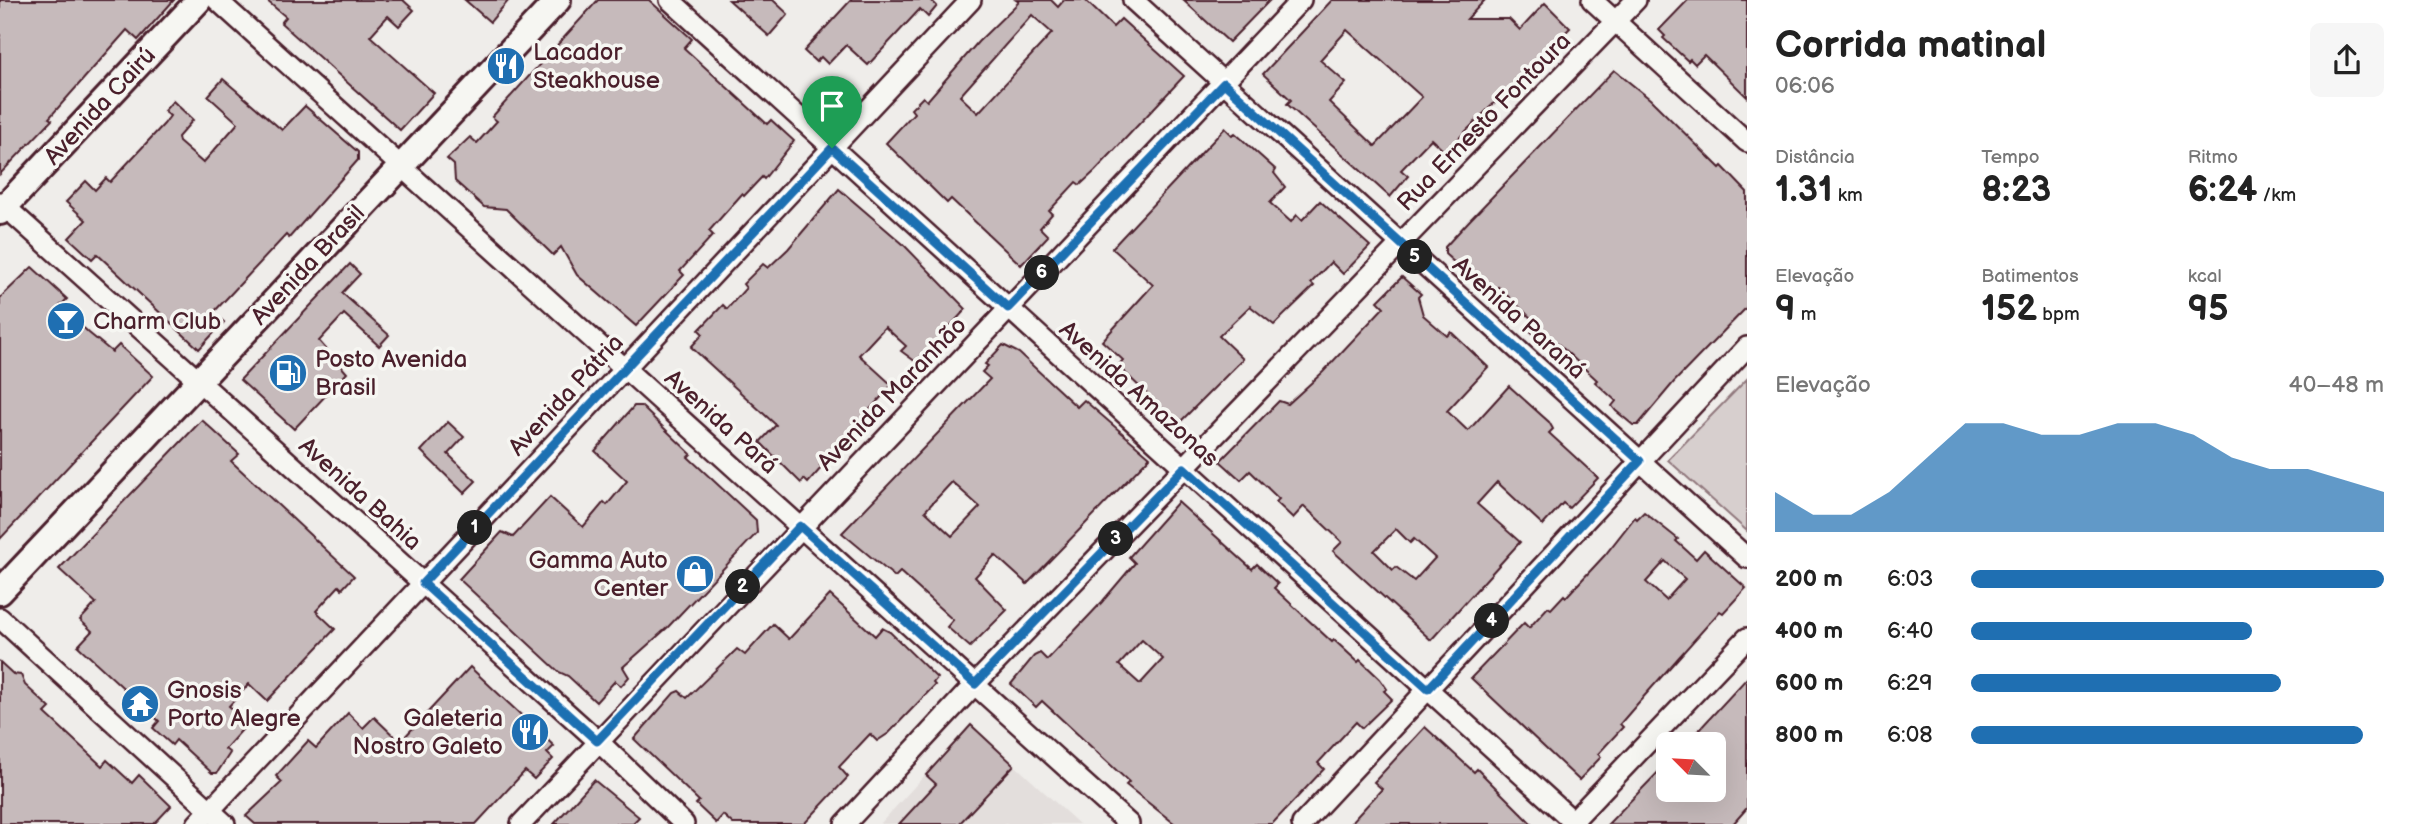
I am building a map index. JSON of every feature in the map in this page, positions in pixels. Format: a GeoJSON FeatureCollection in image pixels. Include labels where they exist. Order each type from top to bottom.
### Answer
{"type":"FeatureCollection","features":[{"type":"Feature","properties":{"kind":"main road","name":"Avenida Cairú"},"geometry":{"type":"LineString","coordinates":[[2,207],[199,0]]}},
{"type":"Feature","properties":{"kind":"main road","name":"Avenida Brasil"},"geometry":{"type":"LineString","coordinates":[[0,592],[558,0]]}},
{"type":"Feature","properties":{"kind":"street","name":"Avenida Pará"},"geometry":{"type":"LineString","coordinates":[[217,0],[1129,824]]}},
{"type":"Feature","properties":{"kind":"street","name":"Avenida Amazonas"},"geometry":{"type":"LineString","coordinates":[[670,0],[1573,823]]}},
{"type":"Feature","properties":{"kind":"street","name":"Avenida Pátria"},"geometry":{"type":"LineString","coordinates":[[204,817],[971,0]]}},
{"type":"Feature","properties":{"kind":"street","name":"Avenida Paraná"},"geometry":{"type":"LineString","coordinates":[[1133,0],[1747,558]]}},
{"type":"Feature","properties":{"kind":"street","name":"Avenida Maranhão"},"geometry":{"type":"LineString","coordinates":[[521,824],[800,526],[1301,0]]}},
{"type":"Feature","properties":{"kind":"street"},"geometry":{"type":"LineString","coordinates":[[1592,0],[1747,142]]}},
{"type":"Feature","properties":{"kind":"street","name":"Rua Ernesto Fontoura"},"geometry":{"type":"LineString","coordinates":[[845,824],[975,684],[1636,0]]}},
{"type":"Feature","properties":{"kind":"street","name":"Avenida Bahia"},"geometry":{"type":"LineString","coordinates":[[2,207],[423,583],[684,824]]}},
{"type":"Feature","properties":{"kind":"street"},"geometry":{"type":"LineString","coordinates":[[1302,824],[1747,346]]}},
{"type":"Feature","properties":{"kind":"street"},"geometry":{"type":"LineString","coordinates":[[0,618],[204,817],[225,824]]}},
{"type":"Feature","properties":{"kind":"street"},"geometry":{"type":"LineString","coordinates":[[1573,823],[1747,638]]}},
{"type":"Feature","properties":{"kind":"shaded area"},"geometry":{"type":"Polygon","coordinates":[[[1747,379],[1747,531],[1668,460],[1747,379]]]}},
{"type":"Feature","properties":{"kind":"shaded area"},"geometry":{"type":"Polygon","coordinates":[[[971,725],[1079,824],[880,824],[971,725]]]}},
{"type":"Feature","properties":{"kind":"building"},"geometry":{"type":"Polygon","coordinates":[[[0,0],[174,0],[138,40],[127,30],[49,118],[52,120],[0,174],[0,0]]]}},
{"type":"Feature","properties":{"kind":"building"},"geometry":{"type":"Polygon","coordinates":[[[266,0],[403,0],[414,10],[399,26],[388,16],[370,36],[434,93],[400,130],[281,23],[286,17],[266,0]]]}},
{"type":"Feature","properties":{"kind":"building"},"geometry":{"type":"Polygon","coordinates":[[[465,0],[509,0],[490,22],[465,0]]]}},
{"type":"Feature","properties":{"kind":"building"},"geometry":{"type":"Polygon","coordinates":[[[598,0],[649,0],[692,39],[684,48],[767,124],[771,120],[794,141],[764,179],[762,177],[744,196],[742,194],[709,231],[713,235],[680,271],[684,275],[636,326],[577,275],[561,247],[553,255],[506,209],[484,207],[455,181],[454,165],[447,159],[470,137],[477,143],[497,121],[492,117],[598,0]]]}},
{"type":"Feature","properties":{"kind":"building"},"geometry":{"type":"Polygon","coordinates":[[[729,0],[773,0],[788,14],[769,36],[729,0]]]}},
{"type":"Feature","properties":{"kind":"building"},"geometry":{"type":"Polygon","coordinates":[[[851,0],[931,0],[937,6],[928,17],[920,9],[868,65],[846,45],[828,64],[821,57],[816,62],[804,51],[851,0]]]}},
{"type":"Feature","properties":{"kind":"building"},"geometry":{"type":"Polygon","coordinates":[[[1016,0],[1051,0],[1058,7],[1064,0],[1085,0],[1113,27],[1121,19],[1184,76],[1095,171],[1080,185],[1076,182],[1049,211],[1052,214],[1040,228],[1048,236],[1021,265],[951,199],[947,203],[886,143],[914,113],[911,109],[923,97],[927,101],[978,42],[1019,2],[1016,0]],[[1032,15],[960,96],[978,113],[1052,33],[1032,15]]]}},
{"type":"Feature","properties":{"kind":"building"},"geometry":{"type":"Polygon","coordinates":[[[1183,0],[1270,0],[1229,42],[1183,0]]]}},
{"type":"Feature","properties":{"kind":"building"},"geometry":{"type":"Polygon","coordinates":[[[1332,0],[1485,0],[1467,19],[1509,19],[1520,30],[1545,3],[1570,28],[1445,152],[1431,139],[1401,170],[1408,176],[1390,197],[1287,104],[1291,100],[1263,74],[1332,0]],[[1347,30],[1320,60],[1346,83],[1329,102],[1375,146],[1422,97],[1347,30]]]}},
{"type":"Feature","properties":{"kind":"building"},"geometry":{"type":"Polygon","coordinates":[[[1688,0],[1747,0],[1747,97],[1704,55],[1695,64],[1663,38],[1665,36],[1659,30],[1688,0]]]}},
{"type":"Feature","properties":{"kind":"building"},"geometry":{"type":"Polygon","coordinates":[[[1614,70],[1650,99],[1747,192],[1747,307],[1674,382],[1638,425],[1633,425],[1616,411],[1612,406],[1616,401],[1555,341],[1548,347],[1527,328],[1534,321],[1498,287],[1490,295],[1445,254],[1445,247],[1614,70]]]}},
{"type":"Feature","properties":{"kind":"building"},"geometry":{"type":"Polygon","coordinates":[[[223,79],[282,130],[305,106],[358,152],[358,160],[289,238],[286,235],[213,313],[224,322],[199,349],[97,254],[92,259],[69,238],[86,220],[66,202],[86,181],[95,190],[106,178],[110,182],[164,124],[170,116],[164,111],[173,101],[193,120],[178,137],[179,142],[203,163],[238,123],[208,96],[223,79]]]}},
{"type":"Feature","properties":{"kind":"building"},"geometry":{"type":"Polygon","coordinates":[[[1225,128],[1232,135],[1235,133],[1276,170],[1274,173],[1285,187],[1270,203],[1291,222],[1297,215],[1302,220],[1320,201],[1370,246],[1343,274],[1331,262],[1311,283],[1314,286],[1274,325],[1250,306],[1219,336],[1243,359],[1178,424],[1118,366],[1123,360],[1102,341],[1153,285],[1112,248],[1225,128]]]}},
{"type":"Feature","properties":{"kind":"building"},"geometry":{"type":"Polygon","coordinates":[[[839,189],[903,244],[966,309],[942,335],[945,338],[920,365],[901,351],[906,346],[885,327],[859,355],[892,385],[820,465],[822,467],[808,483],[804,479],[801,483],[760,442],[776,425],[691,347],[703,334],[699,330],[723,305],[727,309],[746,288],[743,284],[763,264],[768,268],[788,249],[839,189]]]}},
{"type":"Feature","properties":{"kind":"building"},"geometry":{"type":"Polygon","coordinates":[[[350,264],[360,274],[342,293],[389,335],[379,346],[344,314],[319,341],[347,373],[294,429],[240,380],[350,264]]]}},
{"type":"Feature","properties":{"kind":"building"},"geometry":{"type":"Polygon","coordinates":[[[32,267],[67,299],[60,306],[89,333],[112,352],[119,345],[153,376],[0,539],[0,298],[32,267]]]}},
{"type":"Feature","properties":{"kind":"building"},"geometry":{"type":"Polygon","coordinates":[[[1402,277],[1421,294],[1418,297],[1423,315],[1447,336],[1451,332],[1488,367],[1447,411],[1468,431],[1509,386],[1549,422],[1553,429],[1549,433],[1598,478],[1569,508],[1563,503],[1543,525],[1497,482],[1477,504],[1520,542],[1431,640],[1333,551],[1342,542],[1304,506],[1293,518],[1276,502],[1279,499],[1250,471],[1241,480],[1220,461],[1279,401],[1288,404],[1323,372],[1384,307],[1378,301],[1402,277]],[[1396,529],[1374,551],[1393,570],[1396,567],[1414,581],[1435,558],[1414,539],[1410,543],[1396,529]]]}},
{"type":"Feature","properties":{"kind":"building"},"geometry":{"type":"Polygon","coordinates":[[[1003,345],[1019,353],[1077,407],[1084,400],[1150,457],[1027,584],[995,555],[975,577],[1007,610],[970,647],[947,627],[953,620],[900,572],[895,577],[842,533],[990,379],[982,372],[988,366],[985,364],[1003,345]],[[952,482],[925,511],[952,536],[980,507],[952,482]]]}},
{"type":"Feature","properties":{"kind":"building"},"geometry":{"type":"Polygon","coordinates":[[[634,406],[641,406],[691,454],[688,457],[756,520],[757,533],[668,627],[623,667],[629,677],[621,686],[615,681],[596,702],[568,676],[559,672],[459,579],[502,532],[513,537],[550,497],[583,527],[604,502],[607,505],[627,481],[595,451],[634,406]]]}},
{"type":"Feature","properties":{"kind":"building"},"geometry":{"type":"Polygon","coordinates":[[[202,420],[239,454],[231,461],[354,576],[342,589],[339,586],[316,611],[335,629],[267,701],[249,684],[229,706],[248,723],[225,749],[230,753],[217,773],[212,773],[176,740],[172,745],[153,728],[159,721],[78,646],[92,631],[80,620],[96,603],[59,569],[202,420]]]}},
{"type":"Feature","properties":{"kind":"building"},"geometry":{"type":"Polygon","coordinates":[[[448,422],[464,437],[448,454],[476,481],[464,493],[421,451],[448,422]]]}},
{"type":"Feature","properties":{"kind":"building"},"geometry":{"type":"Polygon","coordinates":[[[1178,502],[1252,569],[1257,564],[1278,584],[1274,588],[1332,642],[1334,640],[1358,662],[1360,660],[1387,689],[1384,691],[1392,699],[1362,728],[1356,722],[1318,763],[1324,769],[1272,824],[1175,824],[1126,785],[1129,782],[1042,701],[1036,707],[1011,684],[1034,656],[1040,653],[1047,660],[1102,602],[1135,563],[1129,557],[1178,502]],[[1142,640],[1119,665],[1140,684],[1163,659],[1142,640]]]}},
{"type":"Feature","properties":{"kind":"building"},"geometry":{"type":"Polygon","coordinates":[[[1644,512],[1678,539],[1676,541],[1696,559],[1704,550],[1746,588],[1723,613],[1720,611],[1639,702],[1620,724],[1623,727],[1598,754],[1601,757],[1579,780],[1471,678],[1524,623],[1529,628],[1548,607],[1551,609],[1564,595],[1566,597],[1605,555],[1635,517],[1637,519],[1644,512]],[[1665,561],[1646,582],[1666,600],[1685,579],[1665,561]]]}},
{"type":"Feature","properties":{"kind":"building"},"geometry":{"type":"Polygon","coordinates":[[[830,595],[875,636],[882,628],[890,632],[937,678],[933,683],[935,685],[889,733],[877,741],[870,734],[839,767],[848,777],[804,824],[733,824],[723,815],[716,823],[696,804],[699,801],[634,739],[674,693],[679,691],[687,698],[737,649],[745,655],[773,624],[789,639],[830,595]]]}},
{"type":"Feature","properties":{"kind":"building"},"geometry":{"type":"Polygon","coordinates":[[[0,662],[13,674],[21,675],[25,685],[50,708],[45,713],[102,766],[107,760],[132,783],[139,775],[171,806],[154,824],[0,824],[0,662]]]}},
{"type":"Feature","properties":{"kind":"building"},"geometry":{"type":"Polygon","coordinates":[[[470,667],[554,746],[547,753],[553,759],[534,779],[525,771],[476,824],[255,824],[246,816],[282,782],[276,776],[308,741],[316,748],[348,713],[363,728],[374,717],[400,742],[470,667]]]}},
{"type":"Feature","properties":{"kind":"building"},"geometry":{"type":"Polygon","coordinates":[[[1747,678],[1747,808],[1733,824],[1608,824],[1656,774],[1656,802],[1726,802],[1726,732],[1697,732],[1747,678]]]}},
{"type":"Feature","properties":{"kind":"building"},"geometry":{"type":"Polygon","coordinates":[[[971,725],[1014,765],[959,824],[899,824],[936,784],[926,775],[971,725]]]}},
{"type":"Feature","properties":{"kind":"building"},"geometry":{"type":"Polygon","coordinates":[[[1425,727],[1474,772],[1477,769],[1532,824],[1350,824],[1382,789],[1374,782],[1425,727]]]}},
{"type":"Feature","properties":{"kind":"building"},"geometry":{"type":"Polygon","coordinates":[[[594,780],[639,817],[632,824],[554,824],[594,780]]]}},
{"type":"Feature","properties":{"kind":"place","name":"Lacador Steakhouse"},"geometry":{"type":"Point","coordinates":[506,66]}},
{"type":"Feature","properties":{"kind":"place","name":"Charm Club"},"geometry":{"type":"Point","coordinates":[66,321]}},
{"type":"Feature","properties":{"kind":"place","name":"Posto Avenida Brasil"},"geometry":{"type":"Point","coordinates":[288,373]}},
{"type":"Feature","properties":{"kind":"place","name":"Gamma Auto Center"},"geometry":{"type":"Point","coordinates":[695,574]}},
{"type":"Feature","properties":{"kind":"place","name":"Gnosis Porto Alegre"},"geometry":{"type":"Point","coordinates":[140,704]}},
{"type":"Feature","properties":{"kind":"place","name":"Galeteria Nostro Galeto"},"geometry":{"type":"Point","coordinates":[530,732]}},
{"type":"Feature","properties":{"kind":"route"},"geometry":{"type":"LineString","coordinates":[[1224,83],[1640,461],[1428,689],[1184,468],[975,684],[800,526],[597,741],[423,583],[832,148],[1008,308],[1224,83]]}}]}
